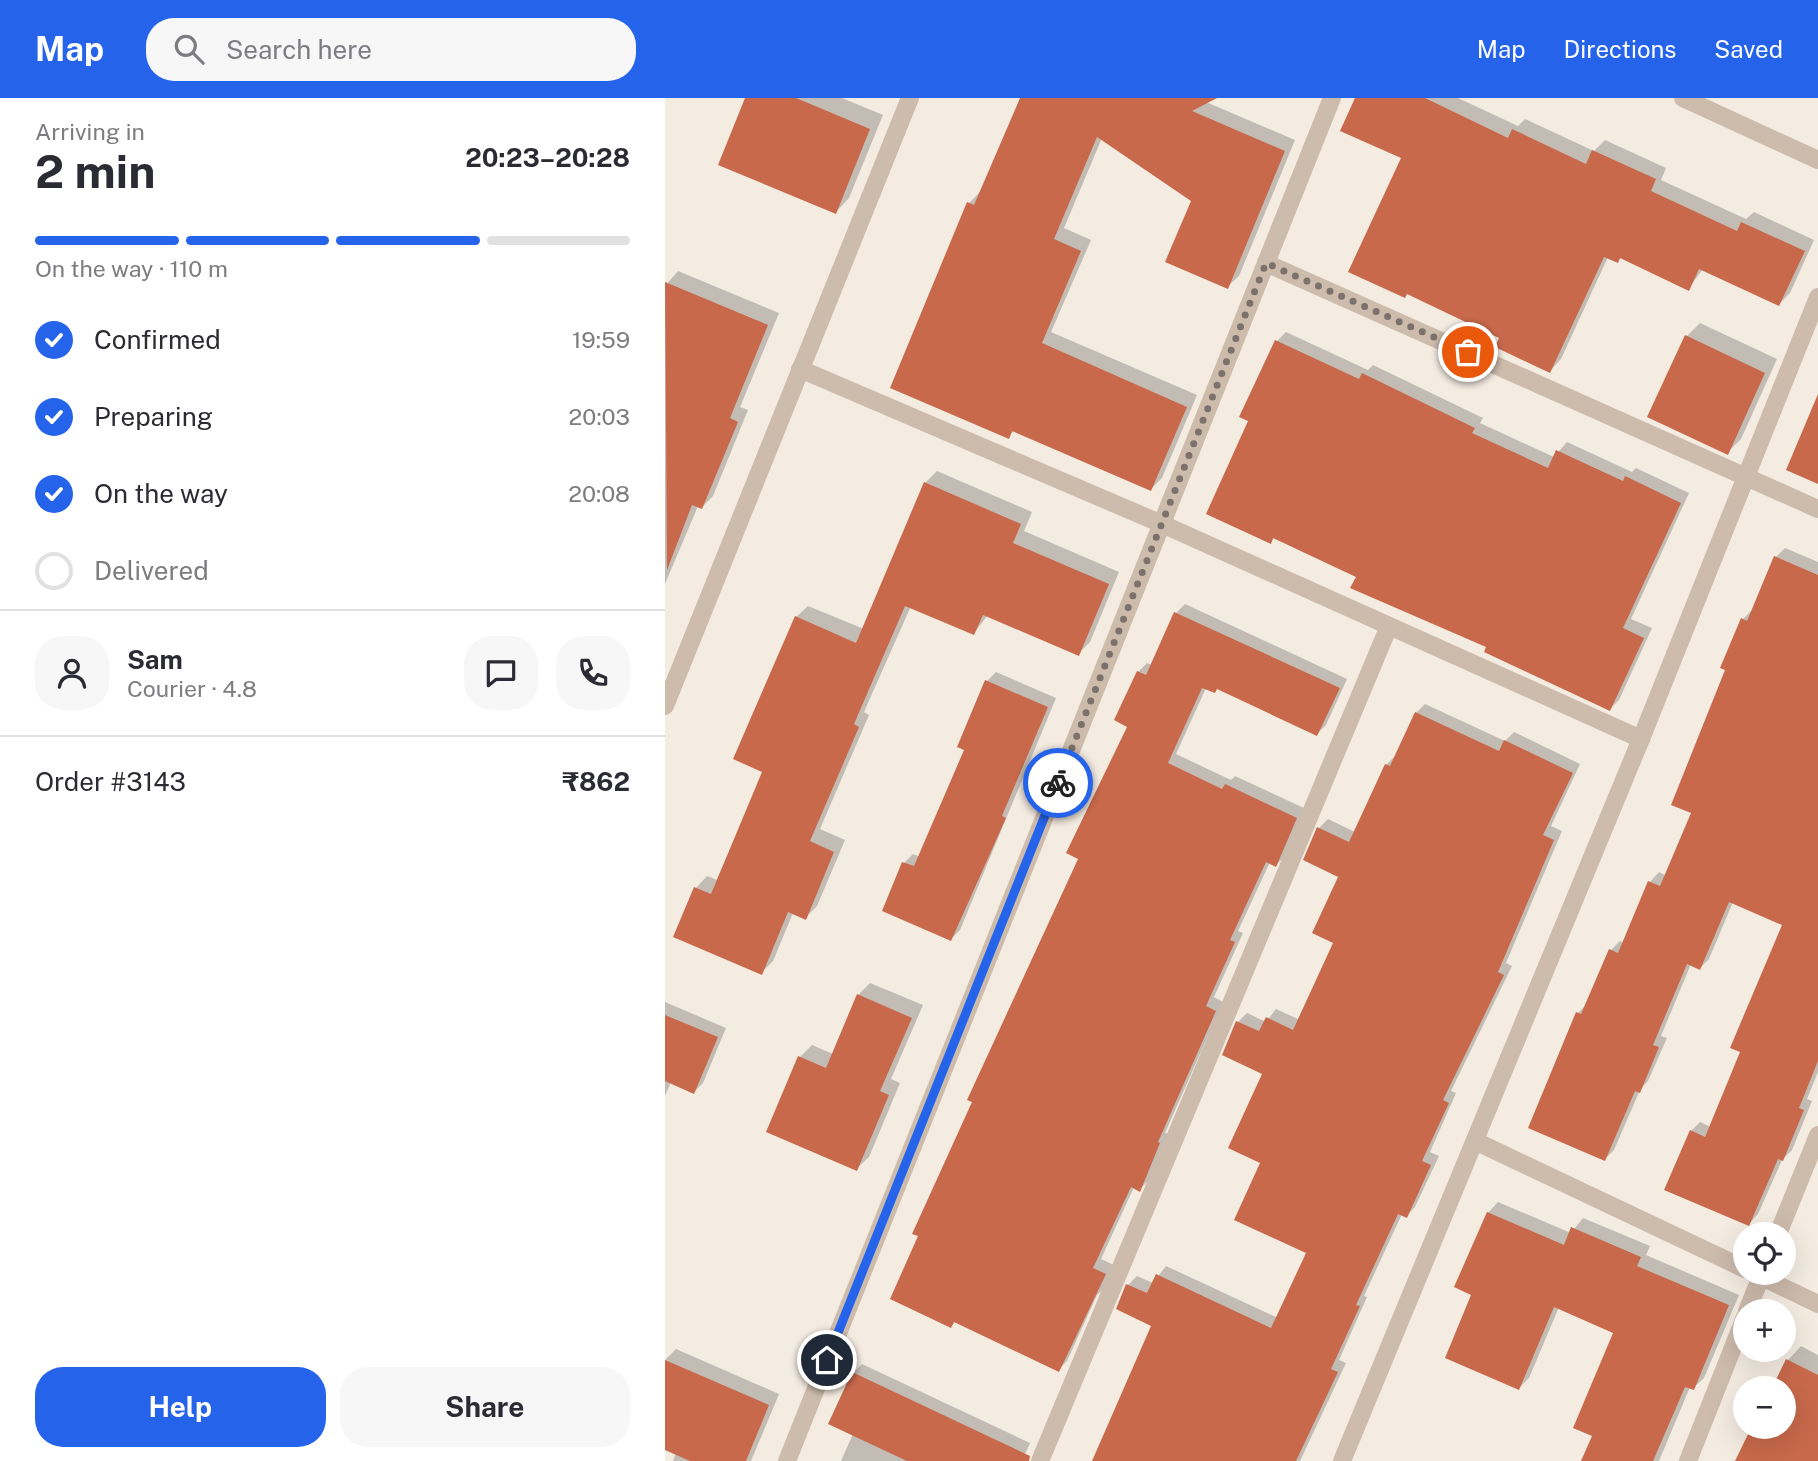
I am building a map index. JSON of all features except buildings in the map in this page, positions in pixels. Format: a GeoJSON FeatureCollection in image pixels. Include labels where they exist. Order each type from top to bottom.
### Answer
{"type":"FeatureCollection","features":[{"type":"Feature","properties":{"kind":"street"},"geometry":{"type":"LineString","coordinates":[[665,706],[910,98]]}},
{"type":"Feature","properties":{"kind":"street"},"geometry":{"type":"LineString","coordinates":[[787,1461],[1332,98]]}},
{"type":"Feature","properties":{"kind":"street"},"geometry":{"type":"LineString","coordinates":[[1683,98],[1818,160]]}},
{"type":"Feature","properties":{"kind":"street"},"geometry":{"type":"LineString","coordinates":[[1266,263],[1818,509]]}},
{"type":"Feature","properties":{"kind":"street"},"geometry":{"type":"LineString","coordinates":[[1342,1461],[1641,739],[1818,297]]}},
{"type":"Feature","properties":{"kind":"street"},"geometry":{"type":"LineString","coordinates":[[800,369],[1161,524],[1641,739]]}},
{"type":"Feature","properties":{"kind":"street"},"geometry":{"type":"LineString","coordinates":[[1040,1461],[1389,626]]}},
{"type":"Feature","properties":{"kind":"street"},"geometry":{"type":"LineString","coordinates":[[1783,1222],[1818,1135]]}},
{"type":"Feature","properties":{"kind":"street"},"geometry":{"type":"LineString","coordinates":[[1475,1140],[1733,1263]]}},
{"type":"Feature","properties":{"kind":"street"},"geometry":{"type":"LineString","coordinates":[[1779,1285],[1818,1304]]}},
{"type":"Feature","properties":{"kind":"street"},"geometry":{"type":"LineString","coordinates":[[1688,1461],[1733,1347]]}},
{"type":"Feature","properties":{"kind":"way so far"},"geometry":{"type":"LineString","coordinates":[[1058,783],[1266,263],[1468,352]]}},
{"type":"Feature","properties":{"kind":"route"},"geometry":{"type":"LineString","coordinates":[[827,1360],[1058,783]]}}]}
